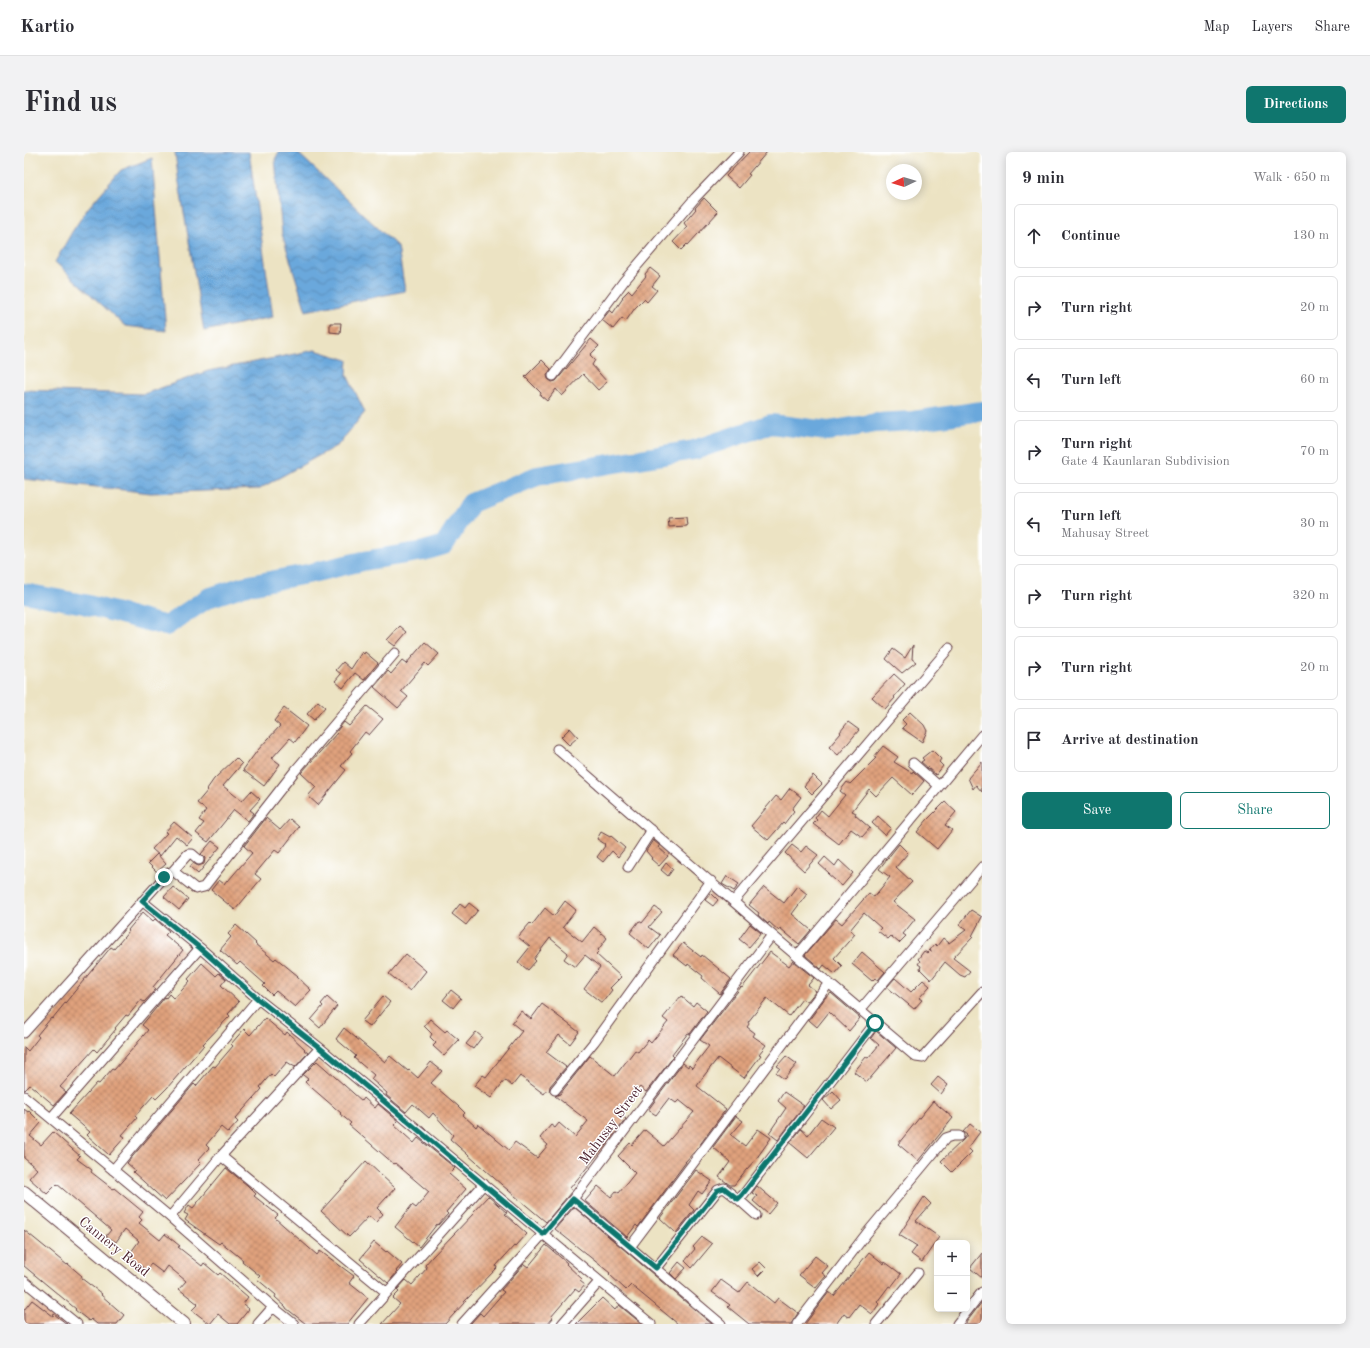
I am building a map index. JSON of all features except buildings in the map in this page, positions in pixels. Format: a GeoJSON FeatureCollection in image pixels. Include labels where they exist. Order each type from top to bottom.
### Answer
{"type":"FeatureCollection","features":[{"type":"Feature","properties":{"kind":"main road","name":"Cannery Road"},"geometry":{"type":"LineString","coordinates":[[24,1192],[184,1324]]}},
{"type":"Feature","properties":{"kind":"street"},"geometry":{"type":"LineString","coordinates":[[553,376],[624,281],[695,198],[739,152]]}},
{"type":"Feature","properties":{"kind":"street"},"geometry":{"type":"LineString","coordinates":[[734,901],[949,648]]}},
{"type":"Feature","properties":{"kind":"street"},"geometry":{"type":"LineString","coordinates":[[173,871],[192,887],[200,889],[204,886],[294,772],[395,653]]}},
{"type":"Feature","properties":{"kind":"street"},"geometry":{"type":"LineString","coordinates":[[797,956],[982,735]]}},
{"type":"Feature","properties":{"kind":"street"},"geometry":{"type":"LineString","coordinates":[[557,749],[916,1057],[923,1058],[982,992]]}},
{"type":"Feature","properties":{"kind":"street"},"geometry":{"type":"LineString","coordinates":[[913,763],[939,786]]}},
{"type":"Feature","properties":{"kind":"street"},"geometry":{"type":"LineString","coordinates":[[628,867],[652,830]]}},
{"type":"Feature","properties":{"kind":"street"},"geometry":{"type":"LineString","coordinates":[[24,1033],[167,874],[173,871],[188,854],[192,854],[199,860]]}},
{"type":"Feature","properties":{"kind":"street"},"geometry":{"type":"LineString","coordinates":[[860,1010],[982,867]]}},
{"type":"Feature","properties":{"kind":"street"},"geometry":{"type":"LineString","coordinates":[[555,1090],[594,1042],[711,881]]}},
{"type":"Feature","properties":{"kind":"street"},"geometry":{"type":"LineString","coordinates":[[142,901],[200,948],[258,999],[320,1048],[651,1324]]}},
{"type":"Feature","properties":{"kind":"street","name":"Mahusay Street"},"geometry":{"type":"LineString","coordinates":[[462,1324],[573,1199],[772,935]]}},
{"type":"Feature","properties":{"kind":"street"},"geometry":{"type":"LineString","coordinates":[[52,1118],[200,948]]}},
{"type":"Feature","properties":{"kind":"street"},"geometry":{"type":"LineString","coordinates":[[630,1247],[829,983]]}},
{"type":"Feature","properties":{"kind":"street"},"geometry":{"type":"LineString","coordinates":[[113,1170],[258,999]]}},
{"type":"Feature","properties":{"kind":"street"},"geometry":{"type":"LineString","coordinates":[[738,1199],[875,1023]]}},
{"type":"Feature","properties":{"kind":"street"},"geometry":{"type":"LineString","coordinates":[[170,1217],[221,1156],[320,1048]]}},
{"type":"Feature","properties":{"kind":"street"},"geometry":{"type":"LineString","coordinates":[[24,1096],[170,1217],[272,1307],[294,1324]]}},
{"type":"Feature","properties":{"kind":"street"},"geometry":{"type":"LineString","coordinates":[[797,1324],[867,1233],[946,1138],[959,1136]]}},
{"type":"Feature","properties":{"kind":"street"},"geometry":{"type":"LineString","coordinates":[[221,1156],[386,1292]]}},
{"type":"Feature","properties":{"kind":"street"},"geometry":{"type":"LineString","coordinates":[[359,1324],[484,1184]]}},
{"type":"Feature","properties":{"kind":"street"},"geometry":{"type":"LineString","coordinates":[[656,1268],[718,1190],[724,1188],[756,1215]]}},
{"type":"Feature","properties":{"kind":"street"},"geometry":{"type":"LineString","coordinates":[[573,1199],[721,1324]]}},
{"type":"Feature","properties":{"kind":"street"},"geometry":{"type":"LineString","coordinates":[[876,1324],[918,1273]]}},
{"type":"Feature","properties":{"kind":"street"},"geometry":{"type":"LineString","coordinates":[[24,1281],[77,1324]]}},
{"type":"Feature","properties":{"kind":"street"},"geometry":{"type":"LineString","coordinates":[[562,1324],[599,1282]]}},
{"type":"Feature","properties":{"kind":"street"},"geometry":{"type":"LineString","coordinates":[[957,1324],[982,1292]]}},
{"type":"Feature","properties":{"kind":"street"},"geometry":{"type":"LineString","coordinates":[[258,1324],[272,1307]]}},
{"type":"Feature","properties":{"kind":"water"},"geometry":{"type":"Polygon","coordinates":[[[175,152],[249,152],[273,317],[204,331],[175,152]]]}},
{"type":"Feature","properties":{"kind":"water"},"geometry":{"type":"Polygon","coordinates":[[[279,152],[297,152],[398,247],[405,291],[306,311],[282,234],[275,159],[279,152]]]}},
{"type":"Feature","properties":{"kind":"water"},"geometry":{"type":"Polygon","coordinates":[[[152,158],[166,331],[125,326],[55,262],[88,208],[121,170],[152,158]]]}},
{"type":"Feature","properties":{"kind":"water"},"geometry":{"type":"Polygon","coordinates":[[[315,350],[348,360],[347,375],[365,412],[338,445],[259,489],[151,493],[24,479],[24,390],[144,394],[208,371],[315,350]]]}},
{"type":"Feature","properties":{"kind":"waterway"},"geometry":{"type":"LineString","coordinates":[[24,593],[84,604],[166,626],[208,598],[244,586],[307,574],[363,561],[424,551],[444,545],[471,503],[537,476],[694,450],[771,424],[828,431],[876,423],[913,421],[982,411]]}},
{"type":"Feature","properties":{"kind":"route"},"geometry":{"type":"LineString","coordinates":[[164,877],[142,901],[200,948],[258,999],[320,1048],[543,1234],[573,1199],[656,1268],[714,1193],[721,1188],[724,1188],[738,1199],[742,1195],[875,1023]]}}]}
